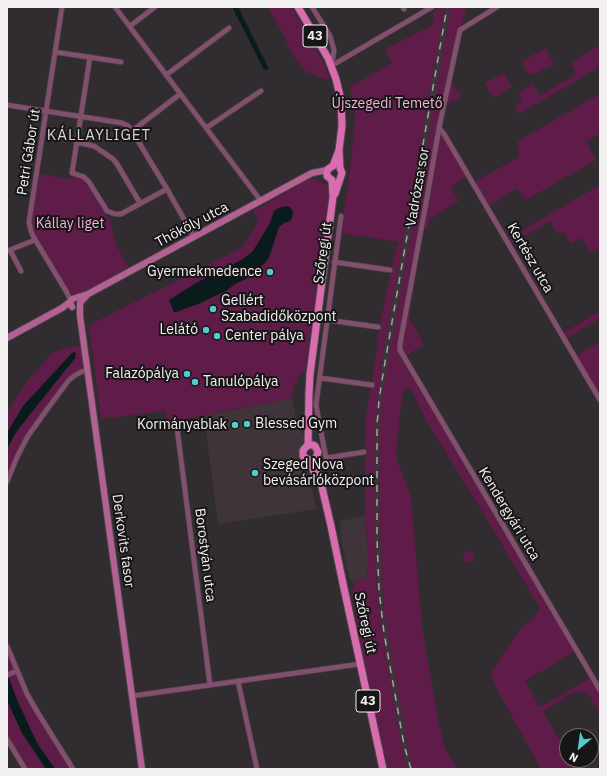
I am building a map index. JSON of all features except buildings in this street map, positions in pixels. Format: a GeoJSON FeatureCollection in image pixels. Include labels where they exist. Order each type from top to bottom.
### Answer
{"type":"FeatureCollection","features":[{"type":"Feature","properties":{"kind":"main road","name":"43"},"geometry":{"type":"LineString","coordinates":[[298,7],[328,58],[331,66]]}},
{"type":"Feature","properties":{"kind":"main road","name":"Szőregi út"},"geometry":{"type":"LineString","coordinates":[[310,445],[310,374],[334,197],[333,173],[339,150],[342,122],[341,100],[331,66]]}},
{"type":"Feature","properties":{"kind":"main road","name":"Szőregi út"},"geometry":{"type":"LineString","coordinates":[[310,445],[316,448],[318,452],[318,456],[313,459],[305,458],[303,454],[304,449],[310,445]]}},
{"type":"Feature","properties":{"kind":"main road","name":"Szőregi út"},"geometry":{"type":"LineString","coordinates":[[313,459],[314,472],[321,482],[383,769]]}},
{"type":"Feature","properties":{"kind":"street","name":"Petri Gábor út"},"geometry":{"type":"LineString","coordinates":[[62,7],[30,222],[31,231],[66,291],[75,303]]}},
{"type":"Feature","properties":{"kind":"street"},"geometry":{"type":"LineString","coordinates":[[115,7],[261,201]]}},
{"type":"Feature","properties":{"kind":"street"},"geometry":{"type":"LineString","coordinates":[[130,26],[155,7]]}},
{"type":"Feature","properties":{"kind":"street"},"geometry":{"type":"LineString","coordinates":[[312,7],[330,36],[334,50],[331,66]]}},
{"type":"Feature","properties":{"kind":"street"},"geometry":{"type":"LineString","coordinates":[[331,66],[432,7]]}},
{"type":"Feature","properties":{"kind":"street","name":"Vadrózsa sor"},"geometry":{"type":"LineString","coordinates":[[400,350],[439,128],[460,30],[497,7]]}},
{"type":"Feature","properties":{"kind":"street"},"geometry":{"type":"LineString","coordinates":[[166,75],[229,28]]}},
{"type":"Feature","properties":{"kind":"street"},"geometry":{"type":"LineString","coordinates":[[55,52],[121,62]]}},
{"type":"Feature","properties":{"kind":"street"},"geometry":{"type":"LineString","coordinates":[[90,57],[72,173],[84,177],[89,182],[107,211],[115,214],[121,214],[167,188]]}},
{"type":"Feature","properties":{"kind":"street"},"geometry":{"type":"LineString","coordinates":[[206,128],[261,91]]}},
{"type":"Feature","properties":{"kind":"street"},"geometry":{"type":"LineString","coordinates":[[132,131],[180,94]]}},
{"type":"Feature","properties":{"kind":"street"},"geometry":{"type":"LineString","coordinates":[[7,105],[122,123],[128,126],[167,188],[194,237]]}},
{"type":"Feature","properties":{"kind":"street","name":"Kertész utca"},"geometry":{"type":"LineString","coordinates":[[439,128],[444,134],[600,400]]}},
{"type":"Feature","properties":{"kind":"street"},"geometry":{"type":"LineString","coordinates":[[76,142],[94,146],[113,159],[140,203]]}},
{"type":"Feature","properties":{"kind":"street","name":"Thököly utca"},"geometry":{"type":"LineString","coordinates":[[7,338],[62,308],[75,303],[88,294],[312,173],[333,173]]}},
{"type":"Feature","properties":{"kind":"street","name":"Szőregi út"},"geometry":{"type":"LineString","coordinates":[[341,216],[316,405],[326,458],[364,452]]}},
{"type":"Feature","properties":{"kind":"street"},"geometry":{"type":"LineString","coordinates":[[21,271],[8,250],[36,240]]}},
{"type":"Feature","properties":{"kind":"street"},"geometry":{"type":"LineString","coordinates":[[334,262],[390,270]]}},
{"type":"Feature","properties":{"kind":"street","name":"Derkovits fasor"},"geometry":{"type":"LineString","coordinates":[[75,303],[80,316],[88,370],[142,769]]}},
{"type":"Feature","properties":{"kind":"street"},"geometry":{"type":"LineString","coordinates":[[327,320],[378,327]]}},
{"type":"Feature","properties":{"kind":"street","name":"Kendergyári utca"},"geometry":{"type":"LineString","coordinates":[[400,350],[600,690]]}},
{"type":"Feature","properties":{"kind":"street"},"geometry":{"type":"LineString","coordinates":[[7,482],[17,457],[28,436],[48,408],[69,380],[81,372],[88,370]]}},
{"type":"Feature","properties":{"kind":"street"},"geometry":{"type":"LineString","coordinates":[[320,378],[372,384]]}},
{"type":"Feature","properties":{"kind":"street","name":"Borostyán utca"},"geometry":{"type":"LineString","coordinates":[[177,428],[210,685]]}},
{"type":"Feature","properties":{"kind":"street"},"geometry":{"type":"LineString","coordinates":[[7,646],[27,694],[73,769]]}},
{"type":"Feature","properties":{"kind":"street"},"geometry":{"type":"LineString","coordinates":[[132,696],[360,664]]}},
{"type":"Feature","properties":{"kind":"street"},"geometry":{"type":"LineString","coordinates":[[9,674],[17,671]]}},
{"type":"Feature","properties":{"kind":"street"},"geometry":{"type":"LineString","coordinates":[[238,681],[257,769]]}},
{"type":"Feature","properties":{"kind":"street"},"geometry":{"type":"LineString","coordinates":[[7,739],[25,769]]}},
{"type":"Feature","properties":{"kind":"shaded area"},"geometry":{"type":"Polygon","coordinates":[[[232,7],[238,7],[269,69],[264,70],[232,7]]]}},
{"type":"Feature","properties":{"kind":"shaded area"},"geometry":{"type":"Polygon","coordinates":[[[445,7],[451,7],[395,323],[379,464],[381,562],[384,612],[407,744],[413,769],[408,769],[404,757],[385,651],[379,605],[376,571],[374,482],[375,430],[385,343],[445,7]]]}},
{"type":"Feature","properties":{"kind":"shaded area"},"geometry":{"type":"Polygon","coordinates":[[[286,206],[290,207],[293,211],[292,218],[290,221],[279,227],[270,255],[266,262],[246,279],[235,284],[226,291],[198,304],[174,312],[169,300],[196,283],[243,259],[253,251],[270,223],[274,211],[286,206]]]}},
{"type":"Feature","properties":{"kind":"shaded area"},"geometry":{"type":"Polygon","coordinates":[[[74,352],[76,354],[75,358],[16,432],[7,449],[7,433],[23,406],[74,352]]]}},
{"type":"Feature","properties":{"kind":"shaded area"},"geometry":{"type":"Polygon","coordinates":[[[292,398],[296,417],[305,439],[301,445],[317,509],[218,524],[204,416],[292,398]]]}},
{"type":"Feature","properties":{"kind":"shaded area"},"geometry":{"type":"Polygon","coordinates":[[[365,516],[368,552],[367,578],[356,581],[355,584],[349,577],[341,539],[340,521],[365,516]]]}},
{"type":"Feature","properties":{"kind":"shaded area"},"geometry":{"type":"Polygon","coordinates":[[[7,673],[18,702],[37,743],[55,769],[46,769],[22,733],[7,700],[7,673]]]}},
{"type":"Feature","properties":{"kind":"green space"},"geometry":{"type":"Polygon","coordinates":[[[267,7],[292,7],[325,65],[330,81],[306,72],[292,54],[283,34],[267,7]]]}},
{"type":"Feature","properties":{"kind":"green space","name":"Újszegedi Temető"},"geometry":{"type":"Polygon","coordinates":[[[445,7],[385,343],[375,430],[374,482],[376,571],[379,605],[385,651],[404,757],[408,769],[388,769],[360,647],[359,629],[352,594],[356,581],[367,578],[368,552],[365,516],[366,414],[380,324],[394,256],[399,242],[341,233],[354,131],[355,114],[350,86],[392,64],[385,49],[433,25],[433,10],[445,7]]]}},
{"type":"Feature","properties":{"kind":"green space"},"geometry":{"type":"Polygon","coordinates":[[[451,7],[466,7],[451,82],[462,96],[446,106],[442,127],[474,182],[519,157],[518,141],[600,94],[600,133],[586,142],[596,160],[526,200],[517,188],[485,208],[466,177],[450,187],[459,201],[429,219],[428,228],[423,230],[409,317],[424,345],[405,356],[579,649],[525,681],[540,707],[594,676],[600,686],[600,714],[589,695],[576,691],[543,712],[559,739],[559,768],[576,769],[541,769],[497,689],[490,673],[519,631],[537,614],[540,608],[428,424],[410,388],[405,389],[403,392],[396,456],[411,498],[422,627],[438,719],[444,746],[457,769],[413,769],[407,744],[384,612],[381,562],[379,464],[381,403],[451,7]]]}},
{"type":"Feature","properties":{"kind":"green space"},"geometry":{"type":"Polygon","coordinates":[[[600,45],[600,67],[519,114],[515,107],[522,101],[518,93],[532,84],[540,95],[571,78],[576,74],[571,63],[600,45]]]}},
{"type":"Feature","properties":{"kind":"green space"},"geometry":{"type":"Polygon","coordinates":[[[545,48],[554,64],[530,76],[521,62],[545,48]]]}},
{"type":"Feature","properties":{"kind":"green space"},"geometry":{"type":"Polygon","coordinates":[[[503,73],[512,87],[494,98],[484,83],[503,73]]]}},
{"type":"Feature","properties":{"kind":"green space","name":"Kállay liget"},"geometry":{"type":"Polygon","coordinates":[[[39,174],[69,179],[75,177],[84,180],[111,223],[116,245],[129,267],[78,296],[74,295],[68,289],[37,238],[32,223],[39,174]]]}},
{"type":"Feature","properties":{"kind":"green space","name":"Gellért Szabadidőközpont"},"geometry":{"type":"Polygon","coordinates":[[[311,178],[328,185],[330,190],[305,372],[297,376],[297,383],[294,383],[292,398],[181,420],[182,427],[168,429],[166,411],[101,419],[89,325],[243,247],[258,219],[253,211],[311,178]]]}},
{"type":"Feature","properties":{"kind":"green space"},"geometry":{"type":"Polygon","coordinates":[[[600,185],[600,254],[597,249],[591,253],[581,238],[571,244],[564,232],[558,234],[550,221],[510,245],[507,239],[600,185]]]}},
{"type":"Feature","properties":{"kind":"green space"},"geometry":{"type":"Polygon","coordinates":[[[600,311],[600,318],[566,339],[563,333],[600,311]]]}},
{"type":"Feature","properties":{"kind":"green space"},"geometry":{"type":"Polygon","coordinates":[[[600,342],[600,388],[596,391],[576,356],[600,342]]]}},
{"type":"Feature","properties":{"kind":"green space"},"geometry":{"type":"Polygon","coordinates":[[[84,345],[88,370],[74,376],[28,436],[7,482],[7,449],[16,432],[75,358],[76,354],[72,353],[23,406],[7,433],[7,413],[28,380],[53,353],[61,349],[84,345]]]}},
{"type":"Feature","properties":{"kind":"green space"},"geometry":{"type":"Polygon","coordinates":[[[467,552],[471,552],[473,553],[473,561],[467,562],[464,559],[464,555],[467,552]]]}},
{"type":"Feature","properties":{"kind":"green space"},"geometry":{"type":"Polygon","coordinates":[[[7,646],[27,694],[73,769],[55,769],[37,743],[18,702],[7,673],[7,646]]]}},
{"type":"Feature","properties":{"kind":"green space"},"geometry":{"type":"Polygon","coordinates":[[[7,700],[22,733],[46,769],[26,769],[7,736],[7,700]]]}},
{"type":"Feature","properties":{"kind":"railway"},"geometry":{"type":"LineString","coordinates":[[411,769],[404,745],[384,633],[379,590],[377,539],[377,425],[384,368],[447,7]]}},
{"type":"Feature","properties":{"kind":"place","name":"Gyermekmedence"},"geometry":{"type":"Point","coordinates":[270,272]}},
{"type":"Feature","properties":{"kind":"place","name":"Gellért Szabadidőközpont"},"geometry":{"type":"Point","coordinates":[213,309]}},
{"type":"Feature","properties":{"kind":"place","name":"Lelátó"},"geometry":{"type":"Point","coordinates":[206,330]}},
{"type":"Feature","properties":{"kind":"place","name":"Center pálya"},"geometry":{"type":"Point","coordinates":[217,336]}},
{"type":"Feature","properties":{"kind":"place","name":"Falazópálya"},"geometry":{"type":"Point","coordinates":[187,374]}},
{"type":"Feature","properties":{"kind":"place","name":"Tanulópálya"},"geometry":{"type":"Point","coordinates":[195,382]}},
{"type":"Feature","properties":{"kind":"place","name":"Blessed Gym"},"geometry":{"type":"Point","coordinates":[247,424]}},
{"type":"Feature","properties":{"kind":"place","name":"Kormányablak"},"geometry":{"type":"Point","coordinates":[235,425]}},
{"type":"Feature","properties":{"kind":"place","name":"Szeged Nova bevásárlóközpont"},"geometry":{"type":"Point","coordinates":[255,473]}},
{"type":"Feature","properties":{"kind":"district","name":"KÁLLAYLIGET"},"geometry":{"type":"Point","coordinates":[99,136]}}]}
